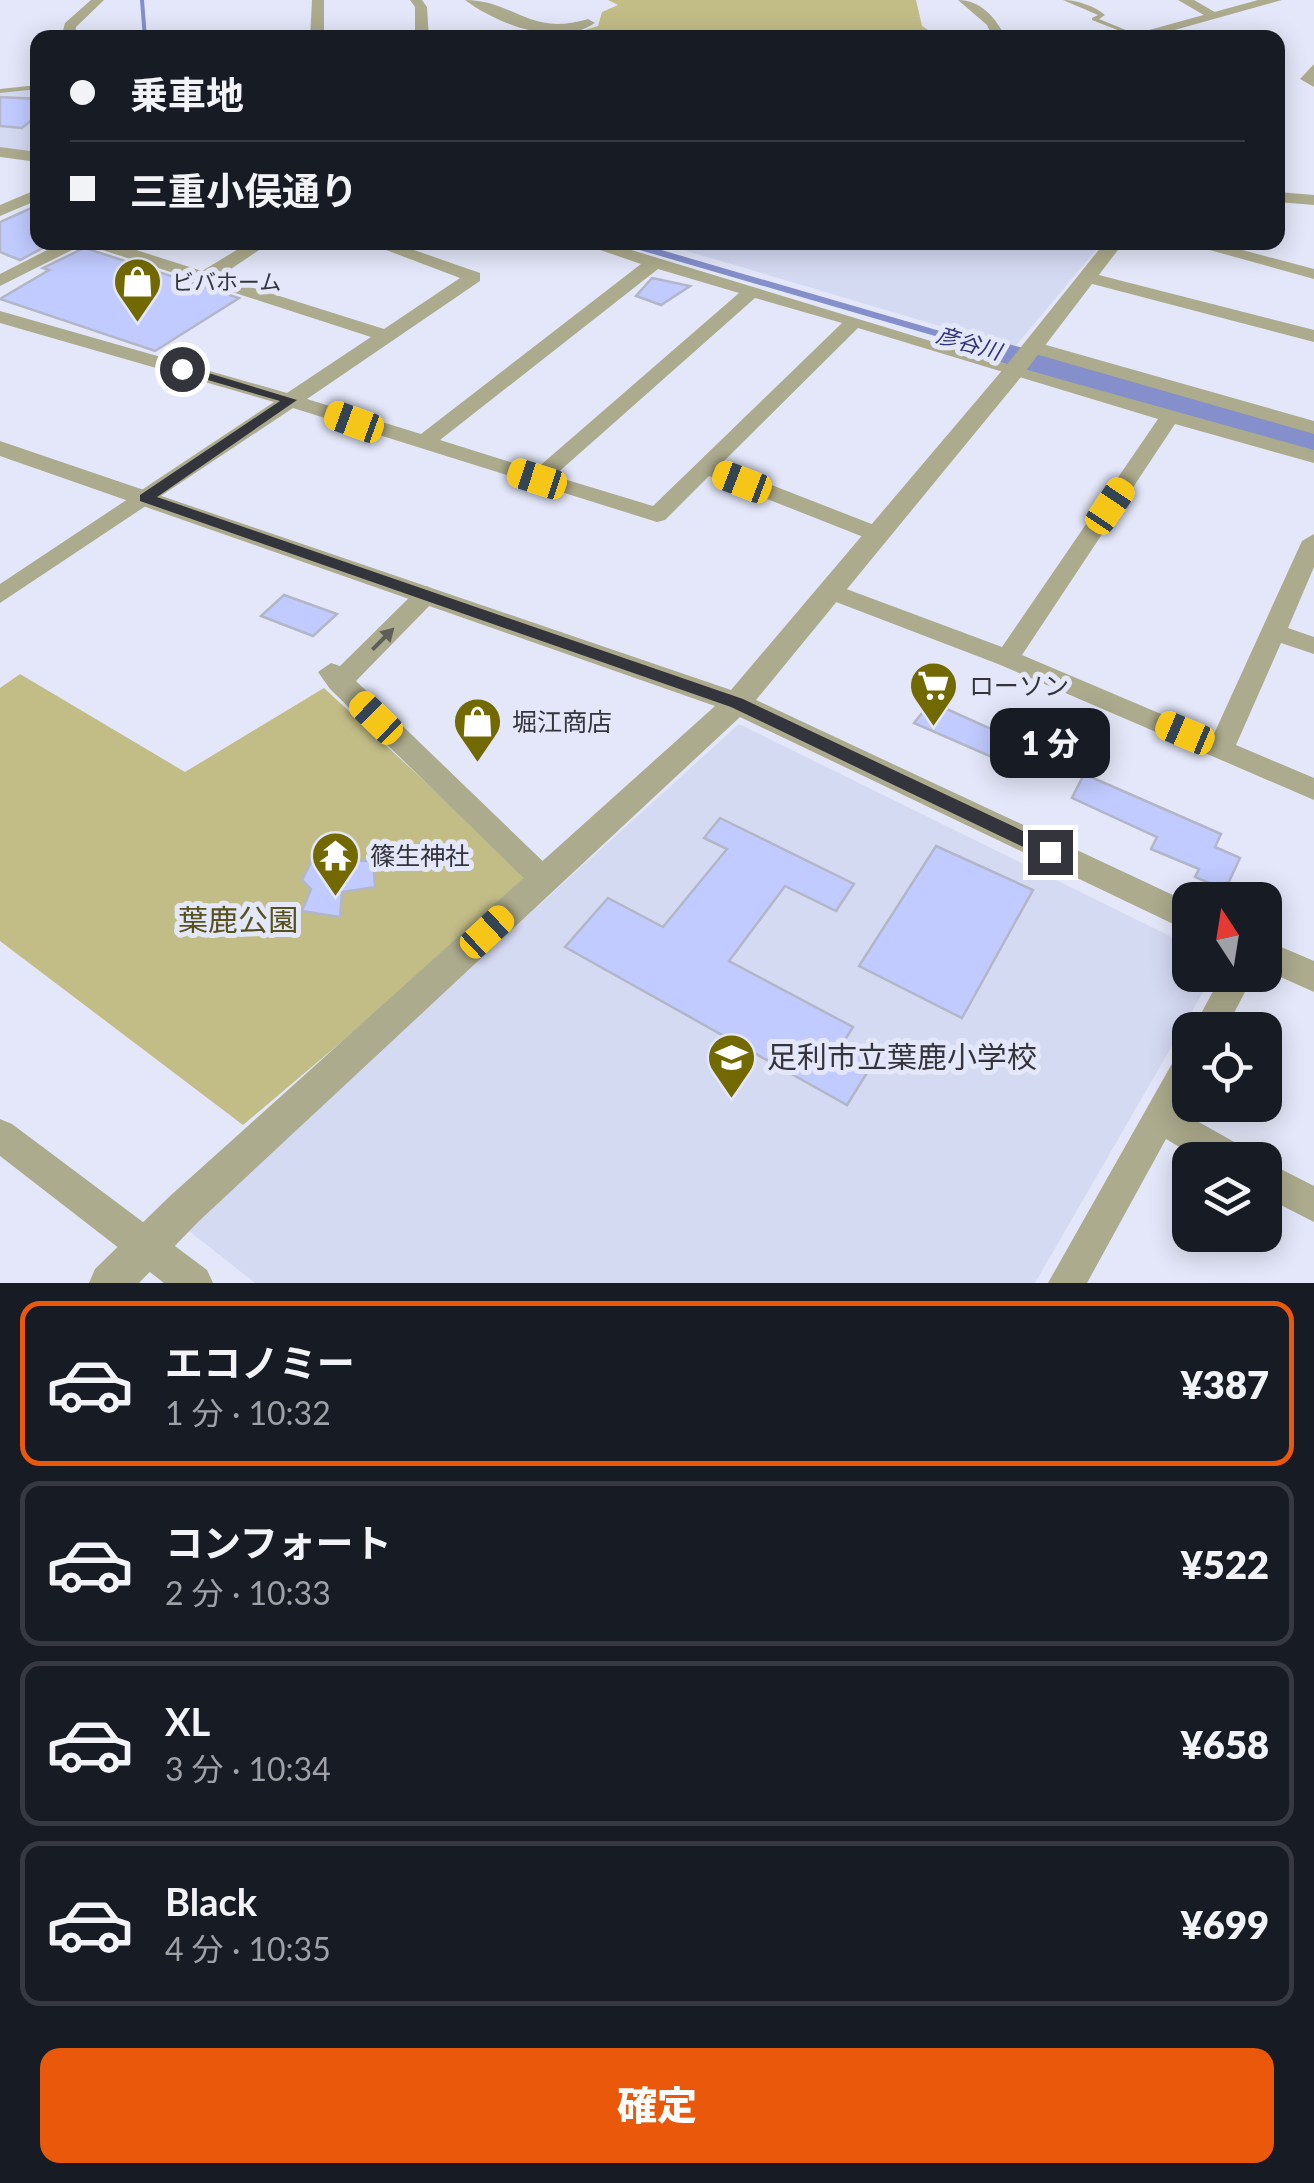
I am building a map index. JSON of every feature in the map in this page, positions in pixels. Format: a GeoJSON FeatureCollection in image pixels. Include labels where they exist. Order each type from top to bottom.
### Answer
{"type":"FeatureCollection","features":[{"type":"Feature","properties":{"kind":"street"},"geometry":{"type":"LineString","coordinates":[[69,30],[98,0]]}},
{"type":"Feature","properties":{"kind":"street"},"geometry":{"type":"LineString","coordinates":[[317,30],[318,0]]}},
{"type":"Feature","properties":{"kind":"street"},"geometry":{"type":"LineString","coordinates":[[416,0],[422,7],[422,30]]}},
{"type":"Feature","properties":{"kind":"street"},"geometry":{"type":"LineString","coordinates":[[471,0],[540,30]]}},
{"type":"Feature","properties":{"kind":"street"},"geometry":{"type":"LineString","coordinates":[[964,0],[995,30]]}},
{"type":"Feature","properties":{"kind":"street"},"geometry":{"type":"LineString","coordinates":[[1184,0],[1210,16]]}},
{"type":"Feature","properties":{"kind":"street"},"geometry":{"type":"LineString","coordinates":[[1155,30],[1249,2],[1275,0]]}},
{"type":"Feature","properties":{"kind":"street"},"geometry":{"type":"LineString","coordinates":[[1202,30],[1210,16]]}},
{"type":"Feature","properties":{"kind":"street"},"geometry":{"type":"LineString","coordinates":[[567,30],[588,23]]}},
{"type":"Feature","properties":{"kind":"street"},"geometry":{"type":"LineString","coordinates":[[1314,68],[1307,80],[1314,82]]}},
{"type":"Feature","properties":{"kind":"street"},"geometry":{"type":"LineString","coordinates":[[0,152],[30,156]]}},
{"type":"Feature","properties":{"kind":"street"},"geometry":{"type":"LineString","coordinates":[[0,211],[30,198]]}},
{"type":"Feature","properties":{"kind":"street"},"geometry":{"type":"LineString","coordinates":[[1285,198],[1314,200]]}},
{"type":"Feature","properties":{"kind":"street"},"geometry":{"type":"LineString","coordinates":[[0,281],[61,250]]}},
{"type":"Feature","properties":{"kind":"street"},"geometry":{"type":"LineString","coordinates":[[117,250],[386,336]]}},
{"type":"Feature","properties":{"kind":"street"},"geometry":{"type":"LineString","coordinates":[[204,278],[250,250]]}},
{"type":"Feature","properties":{"kind":"street"},"geometry":{"type":"LineString","coordinates":[[0,594],[474,277],[399,250]]}},
{"type":"Feature","properties":{"kind":"street"},"geometry":{"type":"LineString","coordinates":[[611,250],[856,321],[1314,428]]}},
{"type":"Feature","properties":{"kind":"street"},"geometry":{"type":"LineString","coordinates":[[110,1283],[737,703],[879,535],[1109,250]]}},
{"type":"Feature","properties":{"kind":"street"},"geometry":{"type":"LineString","coordinates":[[1220,250],[1314,274]]}},
{"type":"Feature","properties":{"kind":"street"},"geometry":{"type":"LineString","coordinates":[[423,443],[654,263]]}},
{"type":"Feature","properties":{"kind":"street"},"geometry":{"type":"LineString","coordinates":[[1087,277],[1314,336]]}},
{"type":"Feature","properties":{"kind":"street"},"geometry":{"type":"LineString","coordinates":[[537,479],[752,291]]}},
{"type":"Feature","properties":{"kind":"street"},"geometry":{"type":"LineString","coordinates":[[0,316],[290,400],[657,515],[856,321]]}},
{"type":"Feature","properties":{"kind":"street"},"geometry":{"type":"LineString","coordinates":[[1022,360],[1172,415],[1314,457]]}},
{"type":"Feature","properties":{"kind":"street"},"geometry":{"type":"LineString","coordinates":[[1008,658],[1172,415]]}},
{"type":"Feature","properties":{"kind":"street"},"geometry":{"type":"LineString","coordinates":[[0,448],[737,703],[1172,909]]}},
{"type":"Feature","properties":{"kind":"street"},"geometry":{"type":"LineString","coordinates":[[708,468],[879,535]]}},
{"type":"Feature","properties":{"kind":"street"},"geometry":{"type":"LineString","coordinates":[[1221,749],[1314,541]]}},
{"type":"Feature","properties":{"kind":"street"},"geometry":{"type":"LineString","coordinates":[[832,592],[1008,658],[1314,790]]}},
{"type":"Feature","properties":{"kind":"street"},"geometry":{"type":"LineString","coordinates":[[427,594],[335,678],[544,880]]}},
{"type":"Feature","properties":{"kind":"street"},"geometry":{"type":"LineString","coordinates":[[1274,632],[1314,646]]}},
{"type":"Feature","properties":{"kind":"street"},"geometry":{"type":"LineString","coordinates":[[1282,962],[1314,977]]}},
{"type":"Feature","properties":{"kind":"street"},"geometry":{"type":"LineString","coordinates":[[1067,1283],[1172,1096]]}},
{"type":"Feature","properties":{"kind":"street"},"geometry":{"type":"LineString","coordinates":[[1160,1118],[1202,1142]]}},
{"type":"Feature","properties":{"kind":"street"},"geometry":{"type":"LineString","coordinates":[[0,1135],[194,1283]]}},
{"type":"Feature","properties":{"kind":"street"},"geometry":{"type":"LineString","coordinates":[[1282,1188],[1314,1206]]}},
{"type":"Feature","properties":{"kind":"lane"},"geometry":{"type":"LineString","coordinates":[[1066,0],[1102,14],[1094,19],[1118,30]]}},
{"type":"Feature","properties":{"kind":"lane"},"geometry":{"type":"LineString","coordinates":[[0,91],[30,88]]}},
{"type":"Feature","properties":{"kind":"shaded area"},"geometry":{"type":"Polygon","coordinates":[[[30,89],[30,151],[0,147],[0,92],[30,89]]]}},
{"type":"Feature","properties":{"kind":"shaded area"},"geometry":{"type":"Polygon","coordinates":[[[684,250],[1095,250],[1014,348],[684,250]]]}},
{"type":"Feature","properties":{"kind":"shaded area","name":"足利市立葉鹿小学校"},"geometry":{"type":"Polygon","coordinates":[[[739,724],[1172,937],[1172,992],[1203,992],[1192,1012],[1172,1012],[1172,1046],[1035,1283],[255,1283],[184,1227],[739,724]]]}},
{"type":"Feature","properties":{"kind":"green space"},"geometry":{"type":"Polygon","coordinates":[[[608,0],[916,0],[922,26],[928,30],[584,30],[598,26],[602,12],[618,5],[608,0]]]}},
{"type":"Feature","properties":{"kind":"green space","name":"葉鹿公園"},"geometry":{"type":"Polygon","coordinates":[[[20,674],[185,772],[324,688],[532,881],[243,1125],[0,941],[0,688],[20,674]]]}},
{"type":"Feature","properties":{"kind":"building"},"geometry":{"type":"Polygon","coordinates":[[[0,97],[30,99],[30,122],[22,128],[0,126],[0,97]]]}},
{"type":"Feature","properties":{"kind":"building"},"geometry":{"type":"Polygon","coordinates":[[[30,209],[30,250],[39,250],[20,260],[0,252],[0,222],[30,209]]]}},
{"type":"Feature","properties":{"kind":"building","name":"ビバホーム"},"geometry":{"type":"Polygon","coordinates":[[[80,250],[90,250],[239,298],[155,351],[0,299],[49,270],[43,268],[80,250]]]}},
{"type":"Feature","properties":{"kind":"building"},"geometry":{"type":"Polygon","coordinates":[[[652,278],[690,286],[661,305],[636,296],[652,278]]]}},
{"type":"Feature","properties":{"kind":"building"},"geometry":{"type":"Polygon","coordinates":[[[284,595],[337,614],[313,636],[261,616],[284,595]]]}},
{"type":"Feature","properties":{"kind":"building"},"geometry":{"type":"Polygon","coordinates":[[[931,702],[1018,741],[1001,761],[914,723],[931,702]]]}},
{"type":"Feature","properties":{"kind":"building"},"geometry":{"type":"Polygon","coordinates":[[[1084,774],[1221,834],[1215,847],[1240,858],[1229,882],[1207,882],[1195,877],[1199,869],[1151,849],[1157,837],[1072,798],[1084,774]]]}},
{"type":"Feature","properties":{"kind":"building"},"geometry":{"type":"Polygon","coordinates":[[[720,818],[854,884],[836,911],[785,886],[729,961],[853,1027],[843,1043],[875,1060],[847,1105],[565,947],[608,898],[663,927],[727,849],[704,838],[720,818]]]}},
{"type":"Feature","properties":{"kind":"building"},"geometry":{"type":"Polygon","coordinates":[[[936,846],[1033,890],[962,1018],[859,966],[936,846]]]}},
{"type":"Feature","properties":{"kind":"building"},"geometry":{"type":"Polygon","coordinates":[[[312,860],[373,861],[375,887],[342,892],[340,917],[302,911],[311,889],[302,880],[312,860]]]}},
{"type":"Feature","properties":{"kind":"waterway","name":"彦谷川"},"geometry":{"type":"LineString","coordinates":[[142,0],[144,30]]}},
{"type":"Feature","properties":{"kind":"waterway","name":"彦谷川"},"geometry":{"type":"LineString","coordinates":[[650,250],[977,345]]}},
{"type":"Feature","properties":{"kind":"waterway","name":"彦谷川"},"geometry":{"type":"LineString","coordinates":[[977,345],[1314,443]]}},
{"type":"Feature","properties":{"kind":"place","name":"ビバホーム"},"geometry":{"type":"Point","coordinates":[137,324]}},
{"type":"Feature","properties":{"kind":"place","name":"ローソン"},"geometry":{"type":"Point","coordinates":[934,728]}},
{"type":"Feature","properties":{"kind":"place","name":"堀江商店"},"geometry":{"type":"Point","coordinates":[477,764]}},
{"type":"Feature","properties":{"kind":"place","name":"篠生神社"},"geometry":{"type":"Point","coordinates":[335,898]}},
{"type":"Feature","properties":{"kind":"place","name":"足利市立葉鹿小学校"},"geometry":{"type":"Point","coordinates":[732,1100]}},
{"type":"Feature","properties":{"kind":"route"},"geometry":{"type":"LineString","coordinates":[[182,369],[290,400],[146,498],[737,703],[1050,852]]}}]}
